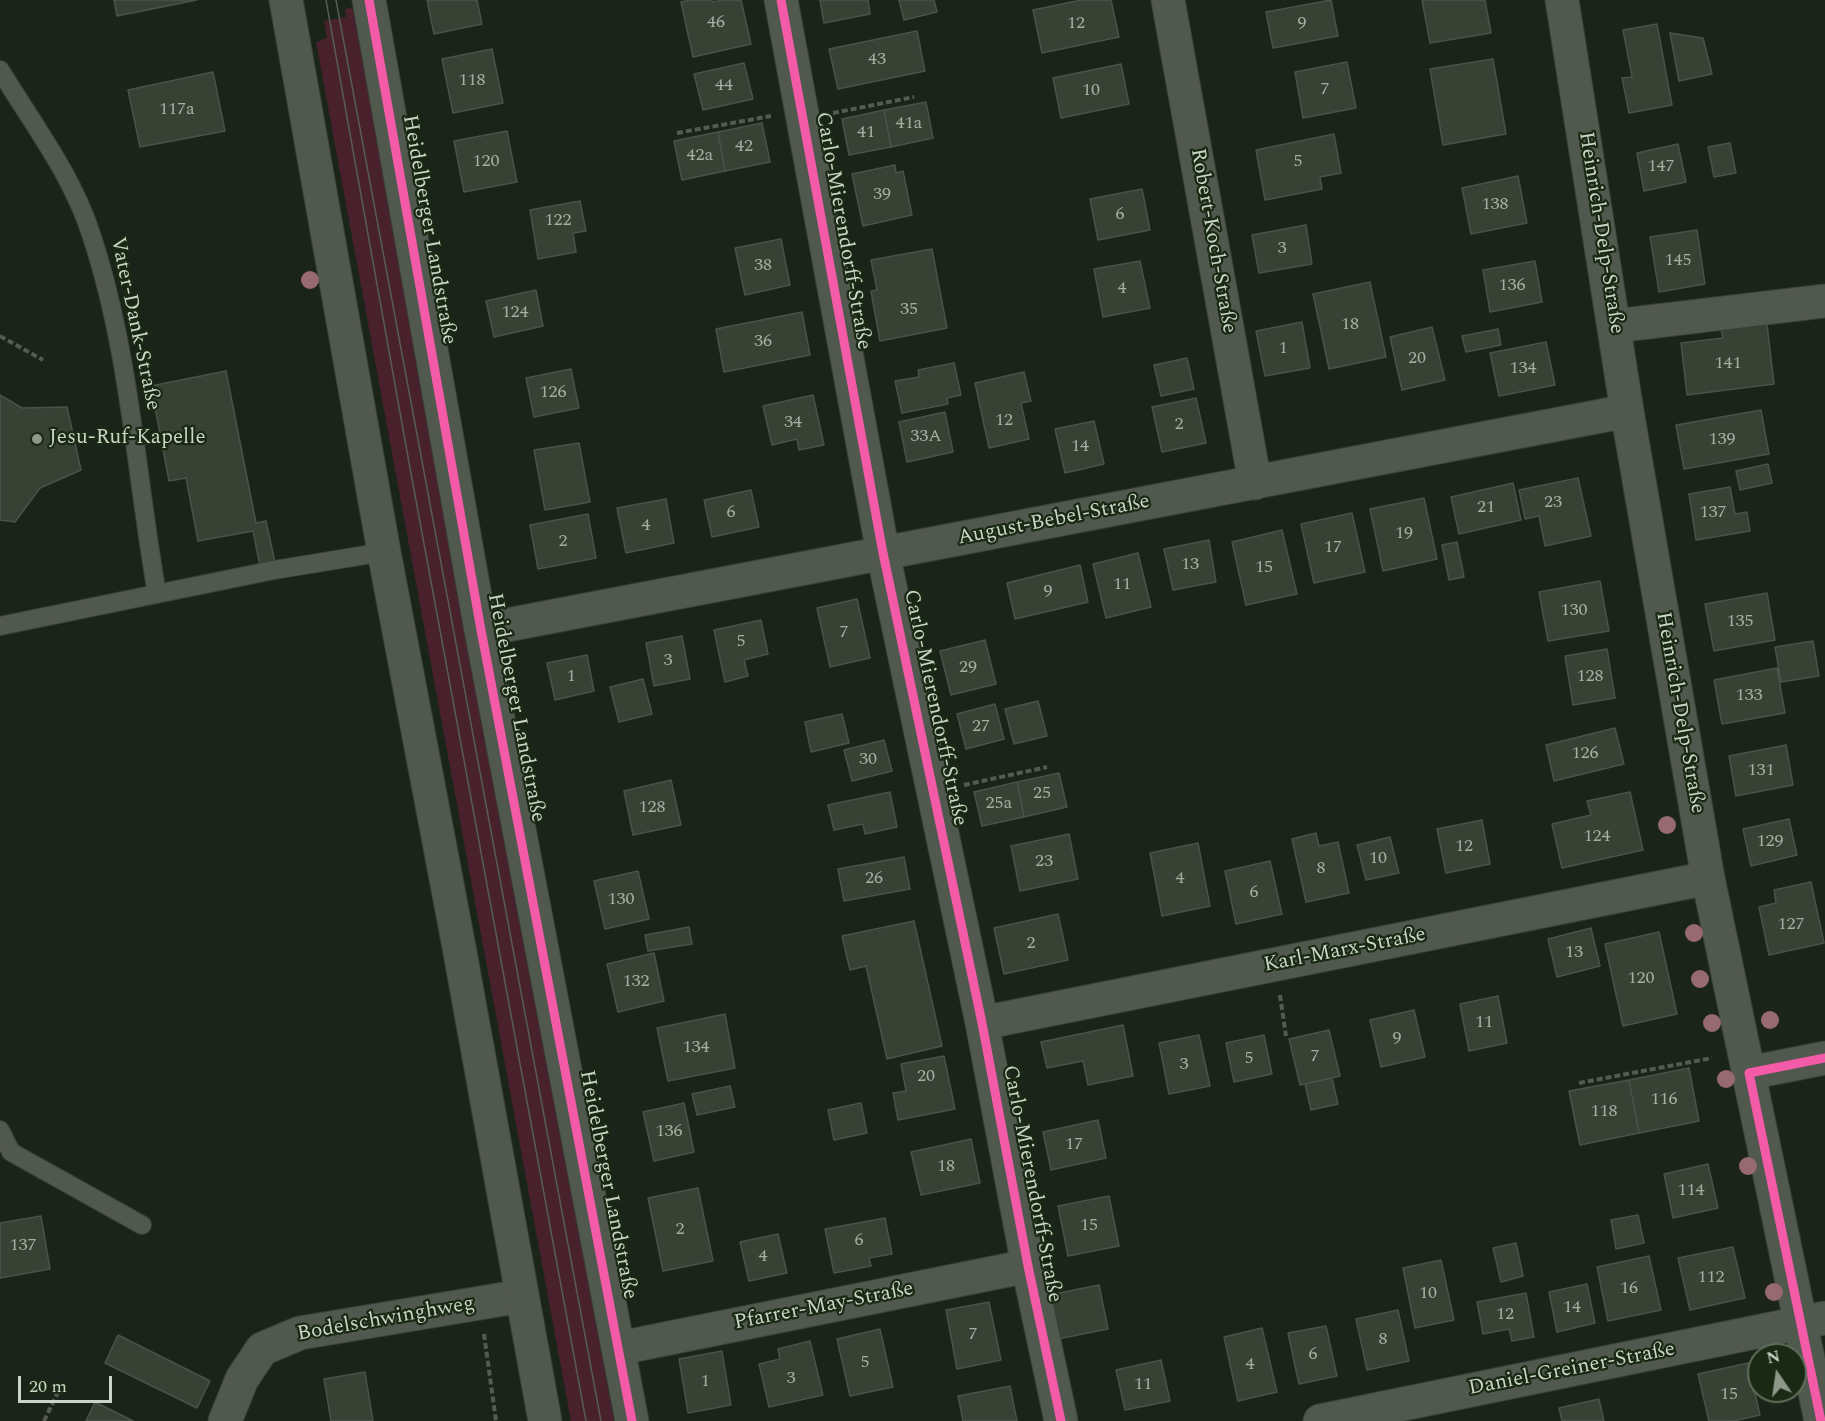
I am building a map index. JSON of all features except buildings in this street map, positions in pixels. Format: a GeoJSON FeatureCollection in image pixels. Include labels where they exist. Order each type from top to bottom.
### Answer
{"type":"FeatureCollection","features":[{"type":"Feature","properties":{"kind":"street"},"geometry":{"type":"LineString","coordinates":[[286,0],[384,552],[545,1421]]}},
{"type":"Feature","properties":{"kind":"street","name":"Heidelberger Landstraße"},"geometry":{"type":"LineString","coordinates":[[369,0],[481,630],[620,1348],[632,1421]]}},
{"type":"Feature","properties":{"kind":"street","name":"Carlo-Mierendorff-Straße"},"geometry":{"type":"LineString","coordinates":[[781,0],[883,553],[982,1023],[1028,1266],[1061,1421]]}},
{"type":"Feature","properties":{"kind":"street","name":"Robert-Koch-Straße"},"geometry":{"type":"LineString","coordinates":[[1168,0],[1255,483]]}},
{"type":"Feature","properties":{"kind":"street","name":"Heinrich-Delp-Straße"},"geometry":{"type":"LineString","coordinates":[[1562,0],[1627,411],[1708,878],[1747,1062],[1813,1321],[1821,1421]]}},
{"type":"Feature","properties":{"kind":"street"},"geometry":{"type":"LineString","coordinates":[[1615,326],[1825,301]]}},
{"type":"Feature","properties":{"kind":"street","name":"August-Bebel-Straße"},"geometry":{"type":"LineString","coordinates":[[481,630],[1627,411]]}},
{"type":"Feature","properties":{"kind":"street","name":"Karl-Marx-Straße"},"geometry":{"type":"LineString","coordinates":[[982,1023],[1708,878]]}},
{"type":"Feature","properties":{"kind":"street"},"geometry":{"type":"LineString","coordinates":[[1747,1062],[1825,1058]]}},
{"type":"Feature","properties":{"kind":"street","name":"Pfarrer-May-Straße"},"geometry":{"type":"LineString","coordinates":[[620,1348],[1028,1266]]}},
{"type":"Feature","properties":{"kind":"street","name":"Bodelschwinghweg"},"geometry":{"type":"LineString","coordinates":[[225,1421],[242,1379],[262,1349],[300,1333],[522,1296]]}},
{"type":"Feature","properties":{"kind":"street","name":"Daniel-Greiner-Straße"},"geometry":{"type":"LineString","coordinates":[[1320,1421],[1813,1321]]}},
{"type":"Feature","properties":{"kind":"lane","name":"Vater-Dank-Straße"},"geometry":{"type":"LineString","coordinates":[[0,70],[68,178],[92,236],[120,344],[157,594]]}},
{"type":"Feature","properties":{"kind":"lane"},"geometry":{"type":"LineString","coordinates":[[0,626],[274,570],[384,552]]}},
{"type":"Feature","properties":{"kind":"lane"},"geometry":{"type":"LineString","coordinates":[[0,1130],[11,1152],[142,1225]]}},
{"type":"Feature","properties":{"kind":"path"},"geometry":{"type":"LineString","coordinates":[[677,133],[914,97]]}},
{"type":"Feature","properties":{"kind":"path"},"geometry":{"type":"LineString","coordinates":[[0,336],[43,360]]}},
{"type":"Feature","properties":{"kind":"path"},"geometry":{"type":"LineString","coordinates":[[934,791],[1047,767]]}},
{"type":"Feature","properties":{"kind":"path"},"geometry":{"type":"LineString","coordinates":[[1275,965],[1286,1036]]}},
{"type":"Feature","properties":{"kind":"path"},"geometry":{"type":"LineString","coordinates":[[1579,1083],[1747,1062]]}},
{"type":"Feature","properties":{"kind":"path"},"geometry":{"type":"LineString","coordinates":[[480,1304],[496,1421]]}},
{"type":"Feature","properties":{"kind":"path"},"geometry":{"type":"LineString","coordinates":[[44,1421],[58,1392]]}},
{"type":"Feature","properties":{"kind":"shaded area"},"geometry":{"type":"Polygon","coordinates":[[[363,6],[497,789],[614,1421],[571,1421],[316,42],[327,38],[324,21],[346,17],[345,9],[363,6]]]}},
{"type":"Feature","properties":{"kind":"tram line"},"geometry":{"type":"LineString","coordinates":[[326,0],[586,1421]]}},
{"type":"Feature","properties":{"kind":"tram line"},"geometry":{"type":"LineString","coordinates":[[336,0],[601,1421]]}},
{"type":"Feature","properties":{"kind":"cycle path"},"geometry":{"type":"LineString","coordinates":[[369,0],[481,630],[632,1421]]}},
{"type":"Feature","properties":{"kind":"cycle path"},"geometry":{"type":"LineString","coordinates":[[781,0],[883,553],[982,1023],[1028,1266],[1061,1421]]}},
{"type":"Feature","properties":{"kind":"cycle path"},"geometry":{"type":"LineString","coordinates":[[1821,1421],[1749,1073],[1825,1058]]}},
{"type":"Feature","properties":{"kind":"place","name":"Jesu-Ruf-Kapelle"},"geometry":{"type":"Point","coordinates":[37,439]}}]}
